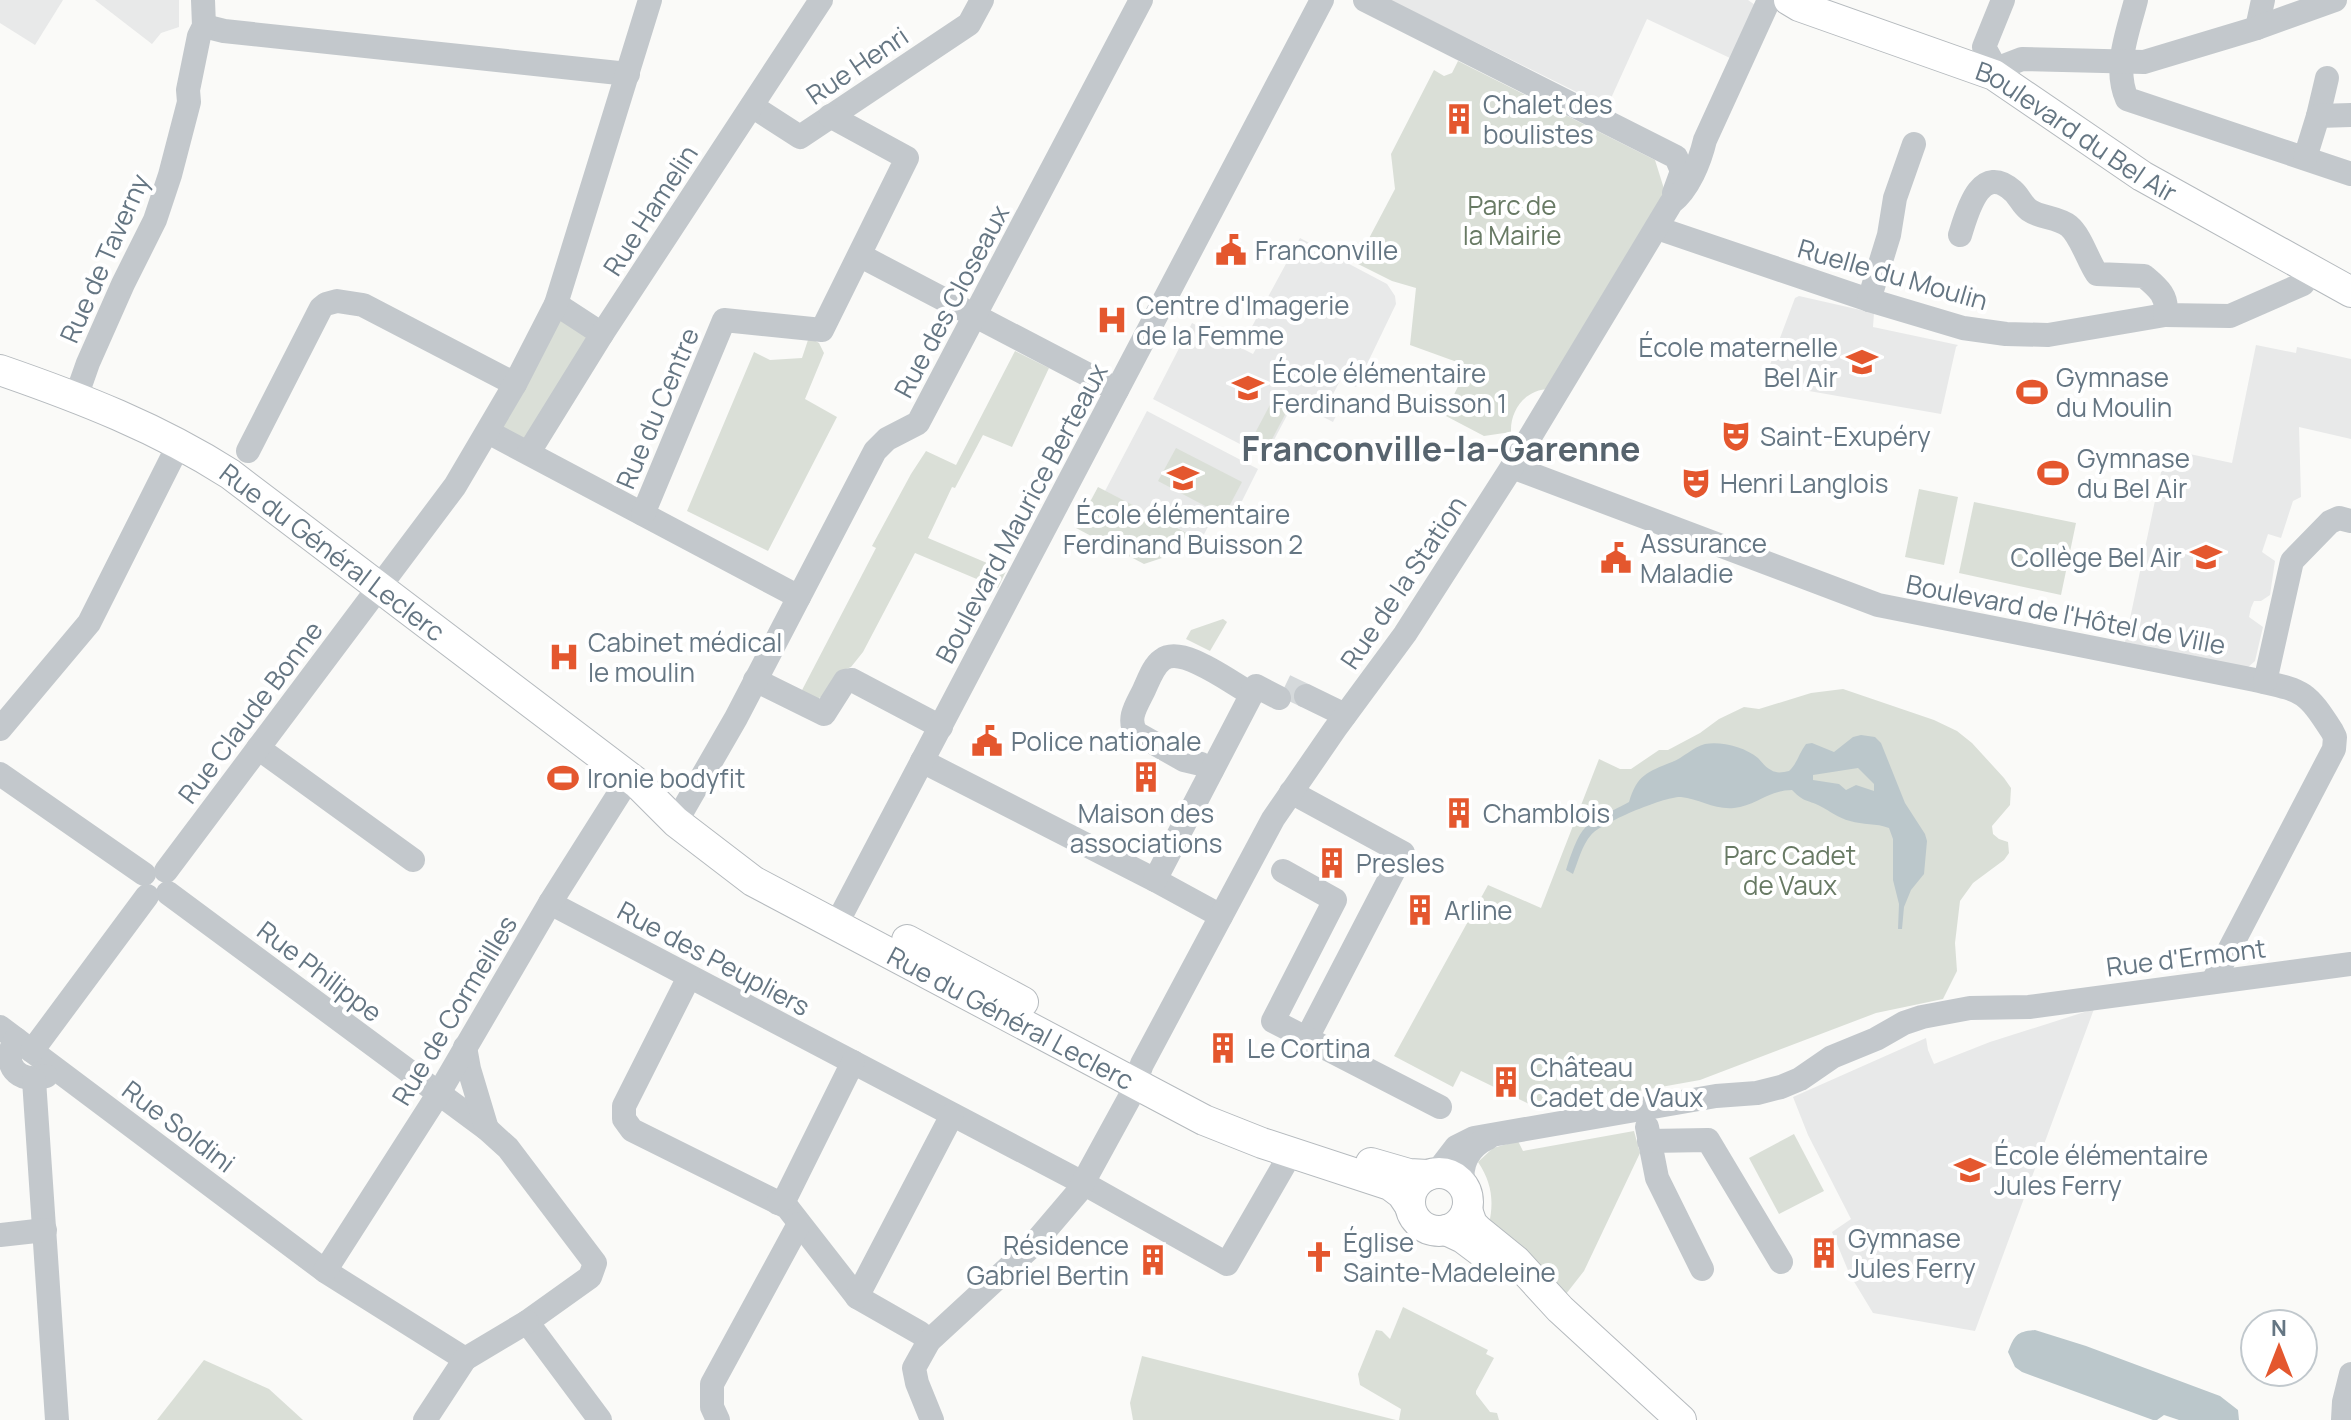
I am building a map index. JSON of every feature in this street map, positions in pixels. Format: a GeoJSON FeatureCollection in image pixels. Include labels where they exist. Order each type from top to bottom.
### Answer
{"type":"FeatureCollection","features":[{"type":"Feature","properties":{"kind":"main road","name":"Boulevard du Bel Air"},"geometry":{"type":"LineString","coordinates":[[1789,0],[1995,72],[2142,176],[2351,292]]}},
{"type":"Feature","properties":{"kind":"main road","name":"Rue du Général Leclerc"},"geometry":{"type":"LineString","coordinates":[[0,370],[76,397],[136,423],[212,463],[681,815],[972,998],[1108,1068],[1139,1074],[1275,1128],[1397,1171],[1448,1195],[1468,1241],[1494,1262],[1653,1420]]}},
{"type":"Feature","properties":{"kind":"main road","name":"Rue du Général Leclerc"},"geometry":{"type":"LineString","coordinates":[[1139,1074],[1204,1120],[1291,1153],[1390,1185],[1402,1194],[1425,1227],[1433,1230],[1448,1195]]}},
{"type":"Feature","properties":{"kind":"main road"},"geometry":{"type":"LineString","coordinates":[[1410,1206],[1414,1187],[1448,1195],[1479,1231],[1516,1261],[1560,1309],[1681,1420]]}},
{"type":"Feature","properties":{"kind":"street","name":"Rue de Taverny"},"geometry":{"type":"LineString","coordinates":[[76,397],[123,284],[155,220],[170,175],[189,102],[188,90],[199,65],[199,36],[204,26],[203,0]]}},
{"type":"Feature","properties":{"kind":"street","name":"Rue Claude Bonne"},"geometry":{"type":"LineString","coordinates":[[11,1047],[156,884],[455,486],[488,432],[556,304],[650,0]]}},
{"type":"Feature","properties":{"kind":"street","name":"Rue Hamelin"},"geometry":{"type":"LineString","coordinates":[[529,452],[602,334],[821,0]]}},
{"type":"Feature","properties":{"kind":"street","name":"Rue Henri"},"geometry":{"type":"LineString","coordinates":[[752,106],[800,137],[969,24],[982,0]]}},
{"type":"Feature","properties":{"kind":"street","name":"Rue des Closeaux"},"geometry":{"type":"LineString","coordinates":[[681,815],[736,718],[875,451],[887,439],[918,423],[1141,0]]}},
{"type":"Feature","properties":{"kind":"street","name":"Boulevard Maurice Berteaux"},"geometry":{"type":"LineString","coordinates":[[840,916],[1322,0]]}},
{"type":"Feature","properties":{"kind":"street"},"geometry":{"type":"LineString","coordinates":[[1365,0],[1676,157],[1689,155],[1705,140]]}},
{"type":"Feature","properties":{"kind":"street","name":"Rue de la Station"},"geometry":{"type":"LineString","coordinates":[[929,1341],[1032,1246],[1078,1192],[1273,819],[1405,634],[1512,467],[1671,203],[1680,196],[1701,157],[1705,140],[1769,0]]}},
{"type":"Feature","properties":{"kind":"street"},"geometry":{"type":"LineString","coordinates":[[2003,0],[1984,47],[1995,72],[2022,59],[2144,62],[2257,28],[2335,0]]}},
{"type":"Feature","properties":{"kind":"street"},"geometry":{"type":"LineString","coordinates":[[2136,0],[2121,60],[2127,99],[2351,174]]}},
{"type":"Feature","properties":{"kind":"street"},"geometry":{"type":"LineString","coordinates":[[2257,28],[2263,0]]}},
{"type":"Feature","properties":{"kind":"street"},"geometry":{"type":"LineString","coordinates":[[204,26],[224,31],[628,74]]}},
{"type":"Feature","properties":{"kind":"street"},"geometry":{"type":"LineString","coordinates":[[2305,158],[2327,78]]}},
{"type":"Feature","properties":{"kind":"street"},"geometry":{"type":"LineString","coordinates":[[2318,116],[2351,115]]}},
{"type":"Feature","properties":{"kind":"street","name":"Rue du Centre"},"geometry":{"type":"LineString","coordinates":[[643,514],[724,320],[822,330],[861,256],[907,158],[830,116]]}},
{"type":"Feature","properties":{"kind":"street"},"geometry":{"type":"LineString","coordinates":[[1869,300],[1889,235],[1895,198],[1914,144]]}},
{"type":"Feature","properties":{"kind":"street"},"geometry":{"type":"LineString","coordinates":[[1671,203],[1682,171],[1676,157]]}},
{"type":"Feature","properties":{"kind":"street"},"geometry":{"type":"LineString","coordinates":[[1960,235],[1972,200],[1980,188],[1993,183],[2006,186],[2030,210],[2068,225],[2097,274],[2144,276],[2165,298],[2165,315]]}},
{"type":"Feature","properties":{"kind":"street","name":"Ruelle du Moulin"},"geometry":{"type":"LineString","coordinates":[[1657,228],[1869,300],[1963,328],[2006,334],[2048,335],[2165,315],[2230,316],[2303,284],[2311,271]]}},
{"type":"Feature","properties":{"kind":"street"},"geometry":{"type":"LineString","coordinates":[[861,256],[1117,390]]}},
{"type":"Feature","properties":{"kind":"street"},"geometry":{"type":"LineString","coordinates":[[248,451],[321,308],[332,301],[363,305],[515,384]]}},
{"type":"Feature","properties":{"kind":"street"},"geometry":{"type":"LineString","coordinates":[[556,304],[602,334]]}},
{"type":"Feature","properties":{"kind":"street"},"geometry":{"type":"LineString","coordinates":[[488,432],[799,597]]}},
{"type":"Feature","properties":{"kind":"street"},"geometry":{"type":"LineString","coordinates":[[0,729],[89,623],[179,444]]}},
{"type":"Feature","properties":{"kind":"street","name":"Boulevard de l'Hôtel de Ville"},"geometry":{"type":"LineString","coordinates":[[1512,467],[1878,605],[2265,682],[2309,697],[2332,731],[2335,743],[2330,759],[2213,981]]}},
{"type":"Feature","properties":{"kind":"street"},"geometry":{"type":"LineString","coordinates":[[2265,682],[2292,561],[2330,522],[2339,518],[2351,521]]}},
{"type":"Feature","properties":{"kind":"street"},"geometry":{"type":"LineString","coordinates":[[1212,770],[1184,760],[1136,733],[1131,725],[1133,713],[1158,662],[1168,656],[1179,655],[1218,672],[1228,681],[1254,690],[1292,697],[1340,722]]}},
{"type":"Feature","properties":{"kind":"street"},"geometry":{"type":"LineString","coordinates":[[755,680],[824,714],[845,681],[852,680],[941,727]]}},
{"type":"Feature","properties":{"kind":"street"},"geometry":{"type":"LineString","coordinates":[[1155,880],[1254,690]]}},
{"type":"Feature","properties":{"kind":"street"},"geometry":{"type":"LineString","coordinates":[[258,748],[413,860]]}},
{"type":"Feature","properties":{"kind":"street"},"geometry":{"type":"LineString","coordinates":[[922,761],[1221,916]]}},
{"type":"Feature","properties":{"kind":"street","name":"Rue Philippe"},"geometry":{"type":"LineString","coordinates":[[0,774],[156,884],[439,1093],[508,1148],[595,1263],[590,1277],[527,1322]]}},
{"type":"Feature","properties":{"kind":"street","name":"Rue de Cormeilles"},"geometry":{"type":"LineString","coordinates":[[325,1271],[439,1093],[550,903],[633,781]]}},
{"type":"Feature","properties":{"kind":"street"},"geometry":{"type":"LineString","coordinates":[[1291,792],[1403,853],[1307,1038]]}},
{"type":"Feature","properties":{"kind":"street"},"geometry":{"type":"LineString","coordinates":[[1283,871],[1335,900],[1370,915]]}},
{"type":"Feature","properties":{"kind":"street"},"geometry":{"type":"LineString","coordinates":[[1335,900],[1273,1021],[1440,1107]]}},
{"type":"Feature","properties":{"kind":"street","name":"Rue des Peupliers"},"geometry":{"type":"LineString","coordinates":[[550,903],[1083,1183],[1227,1264],[1291,1153]]}},
{"type":"Feature","properties":{"kind":"street","name":"Rue d'Ermont"},"geometry":{"type":"LineString","coordinates":[[1448,1195],[1456,1147],[1464,1141],[1716,1096],[1757,1093],[1800,1079],[1832,1057],[1876,1039],[1981,1023],[2029,1007],[2351,964]]}},
{"type":"Feature","properties":{"kind":"street"},"geometry":{"type":"LineString","coordinates":[[689,977],[624,1106],[624,1119],[632,1130],[787,1207],[857,1297],[929,1341],[914,1368],[932,1420]]}},
{"type":"Feature","properties":{"kind":"street","name":"Rue Soldini"},"geometry":{"type":"LineString","coordinates":[[11,1047],[13,1069],[22,1077],[44,1074],[325,1271],[465,1359]]}},
{"type":"Feature","properties":{"kind":"street"},"geometry":{"type":"LineString","coordinates":[[465,1047],[487,1129]]}},
{"type":"Feature","properties":{"kind":"street"},"geometry":{"type":"LineString","coordinates":[[778,1203],[786,1197],[853,1062]]}},
{"type":"Feature","properties":{"kind":"street"},"geometry":{"type":"LineString","coordinates":[[44,1074],[45,1230],[57,1420]]}},
{"type":"Feature","properties":{"kind":"street"},"geometry":{"type":"LineString","coordinates":[[1645,1108],[1657,1178],[1702,1269]]}},
{"type":"Feature","properties":{"kind":"street"},"geometry":{"type":"LineString","coordinates":[[857,1297],[952,1115]]}},
{"type":"Feature","properties":{"kind":"street"},"geometry":{"type":"LineString","coordinates":[[1649,1141],[1708,1140],[1781,1262]]}},
{"type":"Feature","properties":{"kind":"street"},"geometry":{"type":"LineString","coordinates":[[718,1420],[712,1407],[712,1384],[799,1224]]}},
{"type":"Feature","properties":{"kind":"street"},"geometry":{"type":"LineString","coordinates":[[0,1235],[45,1230]]}},
{"type":"Feature","properties":{"kind":"street"},"geometry":{"type":"LineString","coordinates":[[425,1420],[465,1359],[527,1322],[600,1420]]}},
{"type":"Feature","properties":{"kind":"street"},"geometry":{"type":"LineString","coordinates":[[2343,1420],[2349,1389]]}},
{"type":"Feature","properties":{"kind":"shaded area"},"geometry":{"type":"Polygon","coordinates":[[[0,0],[63,0],[35,45],[0,23],[0,0]]]}},
{"type":"Feature","properties":{"kind":"shaded area"},"geometry":{"type":"Polygon","coordinates":[[[95,0],[179,0],[179,27],[161,33],[152,44],[95,0]]]}},
{"type":"Feature","properties":{"kind":"shaded area"},"geometry":{"type":"Polygon","coordinates":[[[1390,0],[1748,0],[1755,5],[1730,58],[1647,19],[1607,107],[1390,0]]]}},
{"type":"Feature","properties":{"kind":"shaded area"},"geometry":{"type":"Polygon","coordinates":[[[1300,238],[1387,284],[1396,304],[1356,387],[1341,379],[1332,396],[1343,402],[1333,422],[1294,402],[1265,457],[1153,399],[1192,323],[1253,354],[1262,338],[1249,332],[1300,238]]]}},
{"type":"Feature","properties":{"kind":"shaded area","name":"École maternelle Bel Air"},"geometry":{"type":"Polygon","coordinates":[[[1799,296],[1874,313],[1873,327],[1958,345],[1941,414],[1809,391],[1765,378],[1795,298],[1799,296]]]}},
{"type":"Feature","properties":{"kind":"shaded area","name":"Collège Bel Air"},"geometry":{"type":"Polygon","coordinates":[[[2256,345],[2296,353],[2297,347],[2351,359],[2351,439],[2299,427],[2301,497],[2293,501],[2281,538],[2268,534],[2262,552],[2275,561],[2270,595],[2261,601],[2254,601],[2249,617],[2263,627],[2255,661],[2246,669],[2125,642],[2166,449],[2232,463],[2256,345]]]}},
{"type":"Feature","properties":{"kind":"shaded area","name":"École élémentaire Ferdinand Buisson 2"},"geometry":{"type":"Polygon","coordinates":[[[1147,411],[1258,469],[1230,525],[1213,517],[1201,540],[1105,491],[1147,411]]]}},
{"type":"Feature","properties":{"kind":"shaded area"},"geometry":{"type":"Polygon","coordinates":[[[1853,737],[1875,737],[1881,743],[1905,803],[1927,841],[1924,874],[1911,890],[1904,907],[1902,929],[1898,929],[1899,904],[1893,880],[1893,839],[1889,828],[1846,820],[1803,799],[1792,790],[1734,808],[1681,797],[1648,805],[1597,830],[1585,844],[1573,874],[1566,870],[1577,841],[1587,826],[1629,802],[1644,776],[1701,745],[1718,743],[1740,748],[1753,754],[1769,769],[1780,772],[1792,768],[1806,744],[1812,743],[1834,752],[1853,737]],[[1858,768],[1813,775],[1813,780],[1839,784],[1846,790],[1856,785],[1874,791],[1874,784],[1858,768]]]}},
{"type":"Feature","properties":{"kind":"shaded area","name":"École élémentaire Jules Ferry"},"geometry":{"type":"Polygon","coordinates":[[[2094,1009],[1975,1331],[1873,1313],[1850,1275],[1832,1232],[1851,1219],[1808,1135],[1793,1097],[1926,1038],[1934,1064],[1990,1042],[2094,1009]]]}},
{"type":"Feature","properties":{"kind":"shaded area"},"geometry":{"type":"Polygon","coordinates":[[[2035,1330],[2220,1396],[2238,1410],[2239,1420],[2179,1420],[2164,1415],[2153,1420],[2022,1372],[2015,1367],[2008,1352],[2017,1335],[2035,1330]]]}},
{"type":"Feature","properties":{"kind":"green space","name":"Parc de la Mairie"},"geometry":{"type":"Polygon","coordinates":[[[1458,61],[1655,160],[1665,192],[1551,389],[1534,392],[1522,402],[1513,415],[1511,432],[1484,436],[1444,415],[1468,366],[1410,345],[1416,288],[1392,281],[1356,263],[1395,189],[1391,154],[1434,70],[1444,76],[1452,73],[1458,61]]]}},
{"type":"Feature","properties":{"kind":"green space"},"geometry":{"type":"Polygon","coordinates":[[[564,318],[592,335],[528,439],[520,441],[501,426],[557,321],[564,318]]]}},
{"type":"Feature","properties":{"kind":"green space"},"geometry":{"type":"Polygon","coordinates":[[[809,337],[819,343],[824,353],[805,399],[837,417],[768,551],[687,511],[754,352],[770,360],[802,358],[809,337]]]}},
{"type":"Feature","properties":{"kind":"green space"},"geometry":{"type":"Polygon","coordinates":[[[1015,351],[1049,368],[1012,447],[983,435],[955,488],[952,487],[928,538],[1006,571],[998,588],[915,553],[863,652],[851,667],[841,671],[823,696],[817,699],[800,694],[911,474],[926,451],[956,465],[1015,351]]]}},
{"type":"Feature","properties":{"kind":"green space"},"geometry":{"type":"Polygon","coordinates":[[[1272,401],[1288,409],[1270,443],[1254,435],[1272,401]]]}},
{"type":"Feature","properties":{"kind":"green space"},"geometry":{"type":"Polygon","coordinates":[[[1176,448],[1242,482],[1224,516],[1158,481],[1176,448]]]}},
{"type":"Feature","properties":{"kind":"green space"},"geometry":{"type":"Polygon","coordinates":[[[1098,487],[1187,533],[1177,553],[1144,564],[1076,528],[1098,487]]]}},
{"type":"Feature","properties":{"kind":"green space"},"geometry":{"type":"Polygon","coordinates":[[[1919,489],[1958,497],[1944,565],[1905,557],[1919,489]]]}},
{"type":"Feature","properties":{"kind":"green space"},"geometry":{"type":"Polygon","coordinates":[[[1974,502],[2076,523],[2061,595],[1959,573],[1974,502]]]}},
{"type":"Feature","properties":{"kind":"green space"},"geometry":{"type":"Polygon","coordinates":[[[1223,619],[1227,622],[1210,651],[1186,639],[1191,630],[1223,619]]]}},
{"type":"Feature","properties":{"kind":"green space","name":"Parc Cadet de Vaux"},"geometry":{"type":"Polygon","coordinates":[[[1843,689],[1957,731],[1972,743],[2011,788],[2010,805],[1992,826],[1993,834],[2008,842],[2009,853],[1973,883],[1960,901],[1955,943],[1957,971],[1943,999],[1876,1013],[1700,1080],[1549,1107],[1529,1104],[1461,1071],[1453,1087],[1394,1056],[1488,885],[1541,908],[1599,759],[1620,769],[1631,769],[1659,750],[1668,750],[1744,707],[1759,709],[1811,693],[1843,689]]]}},
{"type":"Feature","properties":{"kind":"green space"},"geometry":{"type":"Polygon","coordinates":[[[1634,1131],[1640,1153],[1584,1271],[1566,1294],[1489,1224],[1491,1192],[1478,1162],[1493,1148],[1518,1141],[1523,1151],[1634,1131]]]}},
{"type":"Feature","properties":{"kind":"green space"},"geometry":{"type":"Polygon","coordinates":[[[1794,1134],[1824,1191],[1779,1214],[1749,1158],[1794,1134]]]}},
{"type":"Feature","properties":{"kind":"green space"},"geometry":{"type":"Polygon","coordinates":[[[1403,1307],[1488,1350],[1486,1354],[1494,1358],[1476,1394],[1490,1412],[1497,1413],[1499,1420],[1399,1420],[1401,1409],[1360,1385],[1358,1374],[1376,1330],[1382,1331],[1390,1339],[1403,1307]]]}},
{"type":"Feature","properties":{"kind":"green space"},"geometry":{"type":"Polygon","coordinates":[[[1142,1356],[1396,1420],[1133,1420],[1130,1403],[1142,1356]]]}},
{"type":"Feature","properties":{"kind":"green space"},"geometry":{"type":"Polygon","coordinates":[[[204,1360],[269,1389],[303,1420],[157,1420],[204,1360]]]}},
{"type":"Feature","properties":{"kind":"tunnel"},"geometry":{"type":"LineString","coordinates":[[1285,686],[1306,696]]}},
{"type":"Feature","properties":{"kind":"place","name":"Chalet des boulistes"},"geometry":{"type":"Point","coordinates":[1459,119]}},
{"type":"Feature","properties":{"kind":"place","name":"Franconville"},"geometry":{"type":"Point","coordinates":[1231,250]}},
{"type":"Feature","properties":{"kind":"place","name":"Centre d'Imagerie de la Femme"},"geometry":{"type":"Point","coordinates":[1112,320]}},
{"type":"Feature","properties":{"kind":"place","name":"École maternelle Bel Air"},"geometry":{"type":"Point","coordinates":[1862,362]}},
{"type":"Feature","properties":{"kind":"place","name":"École élémentaire Ferdinand Buisson 1"},"geometry":{"type":"Point","coordinates":[1248,388]}},
{"type":"Feature","properties":{"kind":"place","name":"Gymnase du Moulin"},"geometry":{"type":"Point","coordinates":[2032,392]}},
{"type":"Feature","properties":{"kind":"place","name":"Saint-Exupéry"},"geometry":{"type":"Point","coordinates":[1736,436]}},
{"type":"Feature","properties":{"kind":"place","name":"Gymnase du Bel Air"},"geometry":{"type":"Point","coordinates":[2053,473]}},
{"type":"Feature","properties":{"kind":"place","name":"École élémentaire Ferdinand Buisson 2"},"geometry":{"type":"Point","coordinates":[1183,478]}},
{"type":"Feature","properties":{"kind":"place","name":"Henri Langlois"},"geometry":{"type":"Point","coordinates":[1696,483]}},
{"type":"Feature","properties":{"kind":"place","name":"Collège Bel Air"},"geometry":{"type":"Point","coordinates":[2206,557]}},
{"type":"Feature","properties":{"kind":"place","name":"Assurance Maladie"},"geometry":{"type":"Point","coordinates":[1616,558]}},
{"type":"Feature","properties":{"kind":"place","name":"Cabinet médical le moulin"},"geometry":{"type":"Point","coordinates":[564,657]}},
{"type":"Feature","properties":{"kind":"place","name":"Police nationale"},"geometry":{"type":"Point","coordinates":[987,741]}},
{"type":"Feature","properties":{"kind":"place","name":"Maison des associations"},"geometry":{"type":"Point","coordinates":[1146,777]}},
{"type":"Feature","properties":{"kind":"place","name":"Ironie bodyfit"},"geometry":{"type":"Point","coordinates":[563,778]}},
{"type":"Feature","properties":{"kind":"place","name":"Chamblois"},"geometry":{"type":"Point","coordinates":[1459,813]}},
{"type":"Feature","properties":{"kind":"place","name":"Presles"},"geometry":{"type":"Point","coordinates":[1332,863]}},
{"type":"Feature","properties":{"kind":"place","name":"Arline"},"geometry":{"type":"Point","coordinates":[1420,910]}},
{"type":"Feature","properties":{"kind":"place","name":"Le Cortina"},"geometry":{"type":"Point","coordinates":[1223,1048]}},
{"type":"Feature","properties":{"kind":"place","name":"Château Cadet de Vaux"},"geometry":{"type":"Point","coordinates":[1506,1082]}},
{"type":"Feature","properties":{"kind":"place","name":"École élémentaire Jules Ferry"},"geometry":{"type":"Point","coordinates":[1970,1170]}},
{"type":"Feature","properties":{"kind":"place","name":"Gymnase Jules Ferry"},"geometry":{"type":"Point","coordinates":[1824,1253]}},
{"type":"Feature","properties":{"kind":"place","name":"Église Sainte-Madeleine"},"geometry":{"type":"Point","coordinates":[1319,1257]}},
{"type":"Feature","properties":{"kind":"place","name":"Résidence Gabriel Bertin"},"geometry":{"type":"Point","coordinates":[1153,1260]}},
{"type":"Feature","properties":{"kind":"district","name":"Franconville-la-Garenne"},"geometry":{"type":"Point","coordinates":[1441,448]}}]}
